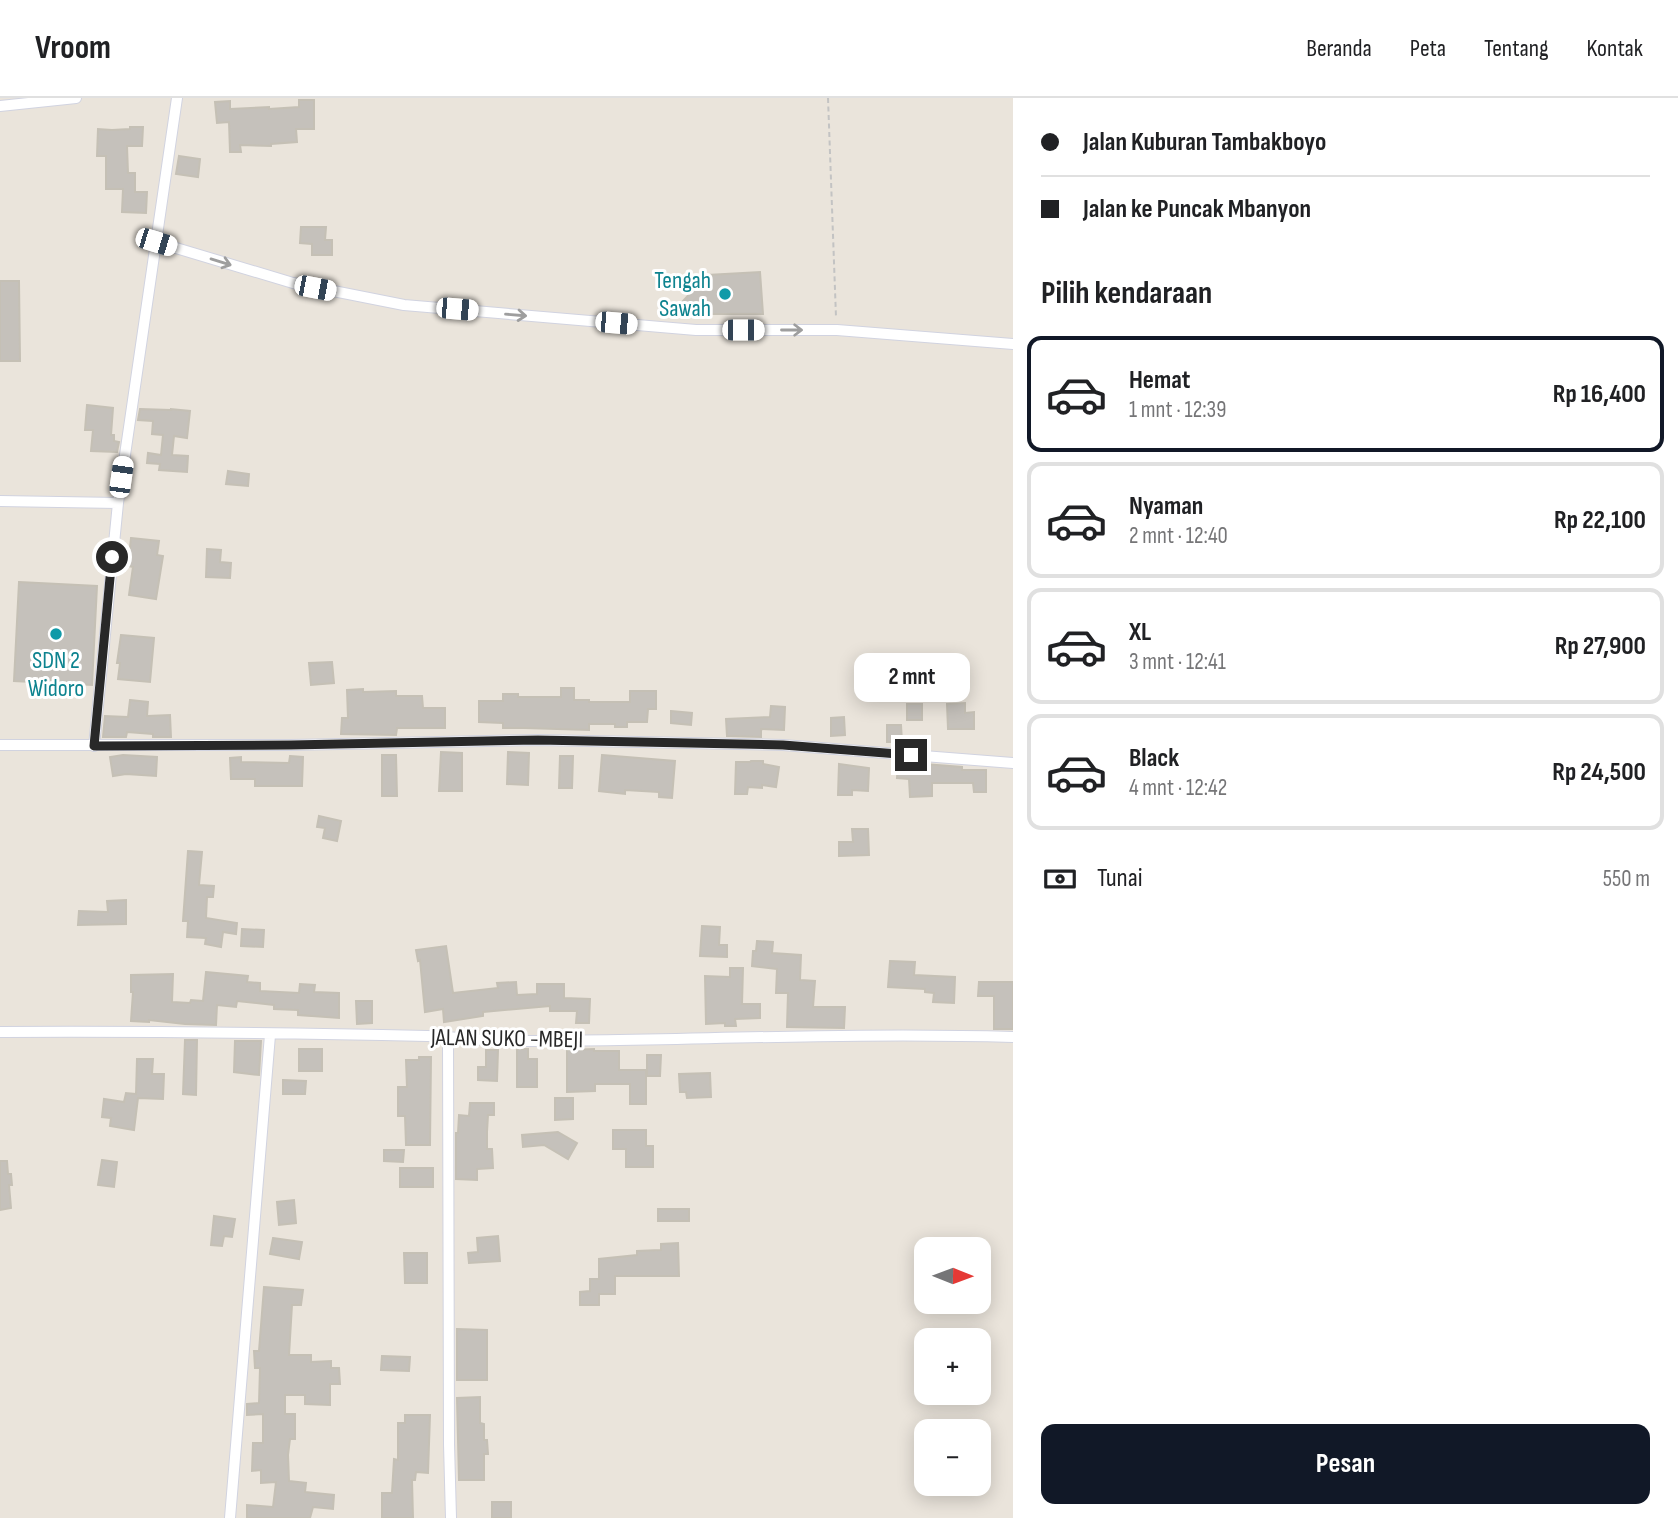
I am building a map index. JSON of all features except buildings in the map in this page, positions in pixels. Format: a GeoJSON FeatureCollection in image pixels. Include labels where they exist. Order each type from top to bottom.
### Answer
{"type":"FeatureCollection","features":[{"type":"Feature","properties":{"kind":"street"},"geometry":{"type":"LineString","coordinates":[[0,106],[76,98]]}},
{"type":"Feature","properties":{"kind":"street"},"geometry":{"type":"LineString","coordinates":[[94,746],[118,503],[177,98]]}},
{"type":"Feature","properties":{"kind":"street"},"geometry":{"type":"LineString","coordinates":[[156,242],[293,284],[404,305],[695,330],[837,331],[1013,344]]}},
{"type":"Feature","properties":{"kind":"street"},"geometry":{"type":"LineString","coordinates":[[0,501],[118,503]]}},
{"type":"Feature","properties":{"kind":"street"},"geometry":{"type":"LineString","coordinates":[[0,745],[291,745],[538,740],[783,745],[1013,763]]}},
{"type":"Feature","properties":{"kind":"street","name":"JALAN SUKO -MBEJI"},"geometry":{"type":"LineString","coordinates":[[0,1032],[123,1031],[448,1037],[508,1041],[901,1034],[1013,1037]]}},
{"type":"Feature","properties":{"kind":"street"},"geometry":{"type":"LineString","coordinates":[[230,1518],[270,1035]]}},
{"type":"Feature","properties":{"kind":"street"},"geometry":{"type":"LineString","coordinates":[[448,1037],[449,1444],[452,1518]]}},
{"type":"Feature","properties":{"kind":"path"},"geometry":{"type":"LineString","coordinates":[[828,98],[837,331]]}},
{"type":"Feature","properties":{"kind":"place","name":"Tengah Sawah"},"geometry":{"type":"Point","coordinates":[725,294]}},
{"type":"Feature","properties":{"kind":"place","name":"SDN 2 Widoro"},"geometry":{"type":"Point","coordinates":[56,634]}},
{"type":"Feature","properties":{"kind":"route"},"geometry":{"type":"LineString","coordinates":[[112,557],[94,746],[538,740],[783,745],[911,755]]}}]}
